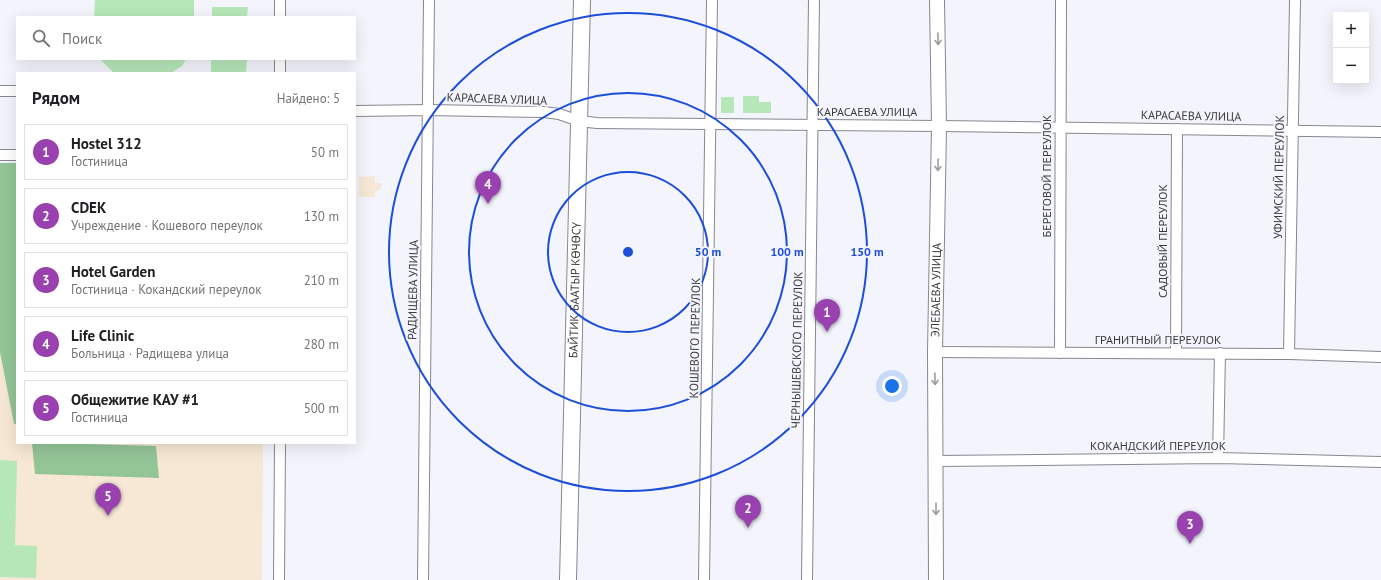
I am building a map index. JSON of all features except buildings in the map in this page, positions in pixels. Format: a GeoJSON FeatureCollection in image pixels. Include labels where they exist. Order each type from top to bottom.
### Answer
{"type":"FeatureCollection","features":[{"type":"Feature","properties":{"kind":"main road","name":"БАЙТИК БААТЫР КӨЧӨСҮ"},"geometry":{"type":"LineString","coordinates":[[568,580],[582,0]]}},
{"type":"Feature","properties":{"kind":"street"},"geometry":{"type":"LineString","coordinates":[[280,0],[280,16]]}},
{"type":"Feature","properties":{"kind":"street","name":"РАДИЩЕВА УЛИЦА"},"geometry":{"type":"LineString","coordinates":[[423,580],[429,0]]}},
{"type":"Feature","properties":{"kind":"street","name":"КОШЕВОГО ПЕРЕУЛОК"},"geometry":{"type":"LineString","coordinates":[[704,580],[712,0]]}},
{"type":"Feature","properties":{"kind":"street","name":"ЧЕРНЫШЕВСКОГО ПЕРЕУЛОК"},"geometry":{"type":"LineString","coordinates":[[807,580],[814,0]]}},
{"type":"Feature","properties":{"kind":"street","name":"ЭЛЕБАЕВА УЛИЦА"},"geometry":{"type":"LineString","coordinates":[[936,580],[934,352],[939,126],[937,0]]}},
{"type":"Feature","properties":{"kind":"street","name":"БЕРЕГОВОЙ ПЕРЕУЛОК"},"geometry":{"type":"LineString","coordinates":[[1060,353],[1061,0]]}},
{"type":"Feature","properties":{"kind":"street","name":"УФИМСКИЙ ПЕРЕУЛОК"},"geometry":{"type":"LineString","coordinates":[[1289,354],[1295,0]]}},
{"type":"Feature","properties":{"kind":"street"},"geometry":{"type":"LineString","coordinates":[[280,60],[280,72]]}},
{"type":"Feature","properties":{"kind":"street"},"geometry":{"type":"LineString","coordinates":[[0,91],[16,91]]}},
{"type":"Feature","properties":{"kind":"street","name":"КАРАСАЕВА УЛИЦА"},"geometry":{"type":"LineString","coordinates":[[356,111],[428,110],[544,112],[559,114],[579,121],[597,123],[1381,132]]}},
{"type":"Feature","properties":{"kind":"street","name":"САДОВЫЙ ПЕРЕУЛОК"},"geometry":{"type":"LineString","coordinates":[[1176,129],[1176,353]]}},
{"type":"Feature","properties":{"kind":"street"},"geometry":{"type":"LineString","coordinates":[[0,155],[16,155]]}},
{"type":"Feature","properties":{"kind":"street","name":"ГРАНИТНЫЙ ПЕРЕУЛОК"},"geometry":{"type":"LineString","coordinates":[[934,352],[1220,353],[1381,357]]}},
{"type":"Feature","properties":{"kind":"street"},"geometry":{"type":"LineString","coordinates":[[1218,458],[1220,353]]}},
{"type":"Feature","properties":{"kind":"street"},"geometry":{"type":"LineString","coordinates":[[279,580],[280,444]]}},
{"type":"Feature","properties":{"kind":"street","name":"КОКАНДСКИЙ ПЕРЕУЛОК"},"geometry":{"type":"LineString","coordinates":[[936,461],[1218,458],[1381,462]]}},
{"type":"Feature","properties":{"kind":"shaded area"},"geometry":{"type":"Polygon","coordinates":[[[0,171],[16,171],[16,444],[263,444],[262,580],[0,580],[0,171]]]}},
{"type":"Feature","properties":{"kind":"shaded area"},"geometry":{"type":"Polygon","coordinates":[[[375,176],[375,183],[381,183],[381,190],[375,191],[375,197],[359,197],[359,177],[375,176]]]}},
{"type":"Feature","properties":{"kind":"green space"},"geometry":{"type":"Polygon","coordinates":[[[95,0],[194,0],[194,16],[94,16],[95,0]]]}},
{"type":"Feature","properties":{"kind":"green space"},"geometry":{"type":"Polygon","coordinates":[[[212,7],[248,7],[247,16],[212,16],[212,7]]]}},
{"type":"Feature","properties":{"kind":"green space"},"geometry":{"type":"Polygon","coordinates":[[[101,60],[185,60],[182,66],[173,72],[113,72],[101,60]]]}},
{"type":"Feature","properties":{"kind":"green space"},"geometry":{"type":"Polygon","coordinates":[[[211,60],[247,60],[246,72],[211,72],[211,60]]]}},
{"type":"Feature","properties":{"kind":"green space"},"geometry":{"type":"Polygon","coordinates":[[[743,96],[759,96],[759,102],[771,102],[771,113],[743,113],[743,96]]]}},
{"type":"Feature","properties":{"kind":"green space"},"geometry":{"type":"Polygon","coordinates":[[[721,97],[734,97],[734,113],[721,113],[721,97]]]}},
{"type":"Feature","properties":{"kind":"green space"},"geometry":{"type":"Polygon","coordinates":[[[0,163],[16,163],[16,424],[14,424],[0,352],[0,163]]]}},
{"type":"Feature","properties":{"kind":"green space"},"geometry":{"type":"Polygon","coordinates":[[[32,444],[156,446],[159,478],[35,474],[32,444]]]}},
{"type":"Feature","properties":{"kind":"green space"},"geometry":{"type":"Polygon","coordinates":[[[0,460],[17,461],[15,545],[37,546],[36,578],[0,577],[0,460]]]}},
{"type":"Feature","properties":{"kind":"place","name":"Life Clinic"},"geometry":{"type":"Point","coordinates":[488,204]}},
{"type":"Feature","properties":{"kind":"place","name":"Hostel 312"},"geometry":{"type":"Point","coordinates":[827,332]}},
{"type":"Feature","properties":{"kind":"place","name":"Общежитие КАУ #1"},"geometry":{"type":"Point","coordinates":[108,516]}},
{"type":"Feature","properties":{"kind":"place","name":"CDEK"},"geometry":{"type":"Point","coordinates":[748,528]}},
{"type":"Feature","properties":{"kind":"place","name":"Hotel Garden"},"geometry":{"type":"Point","coordinates":[1190,544]}}]}
